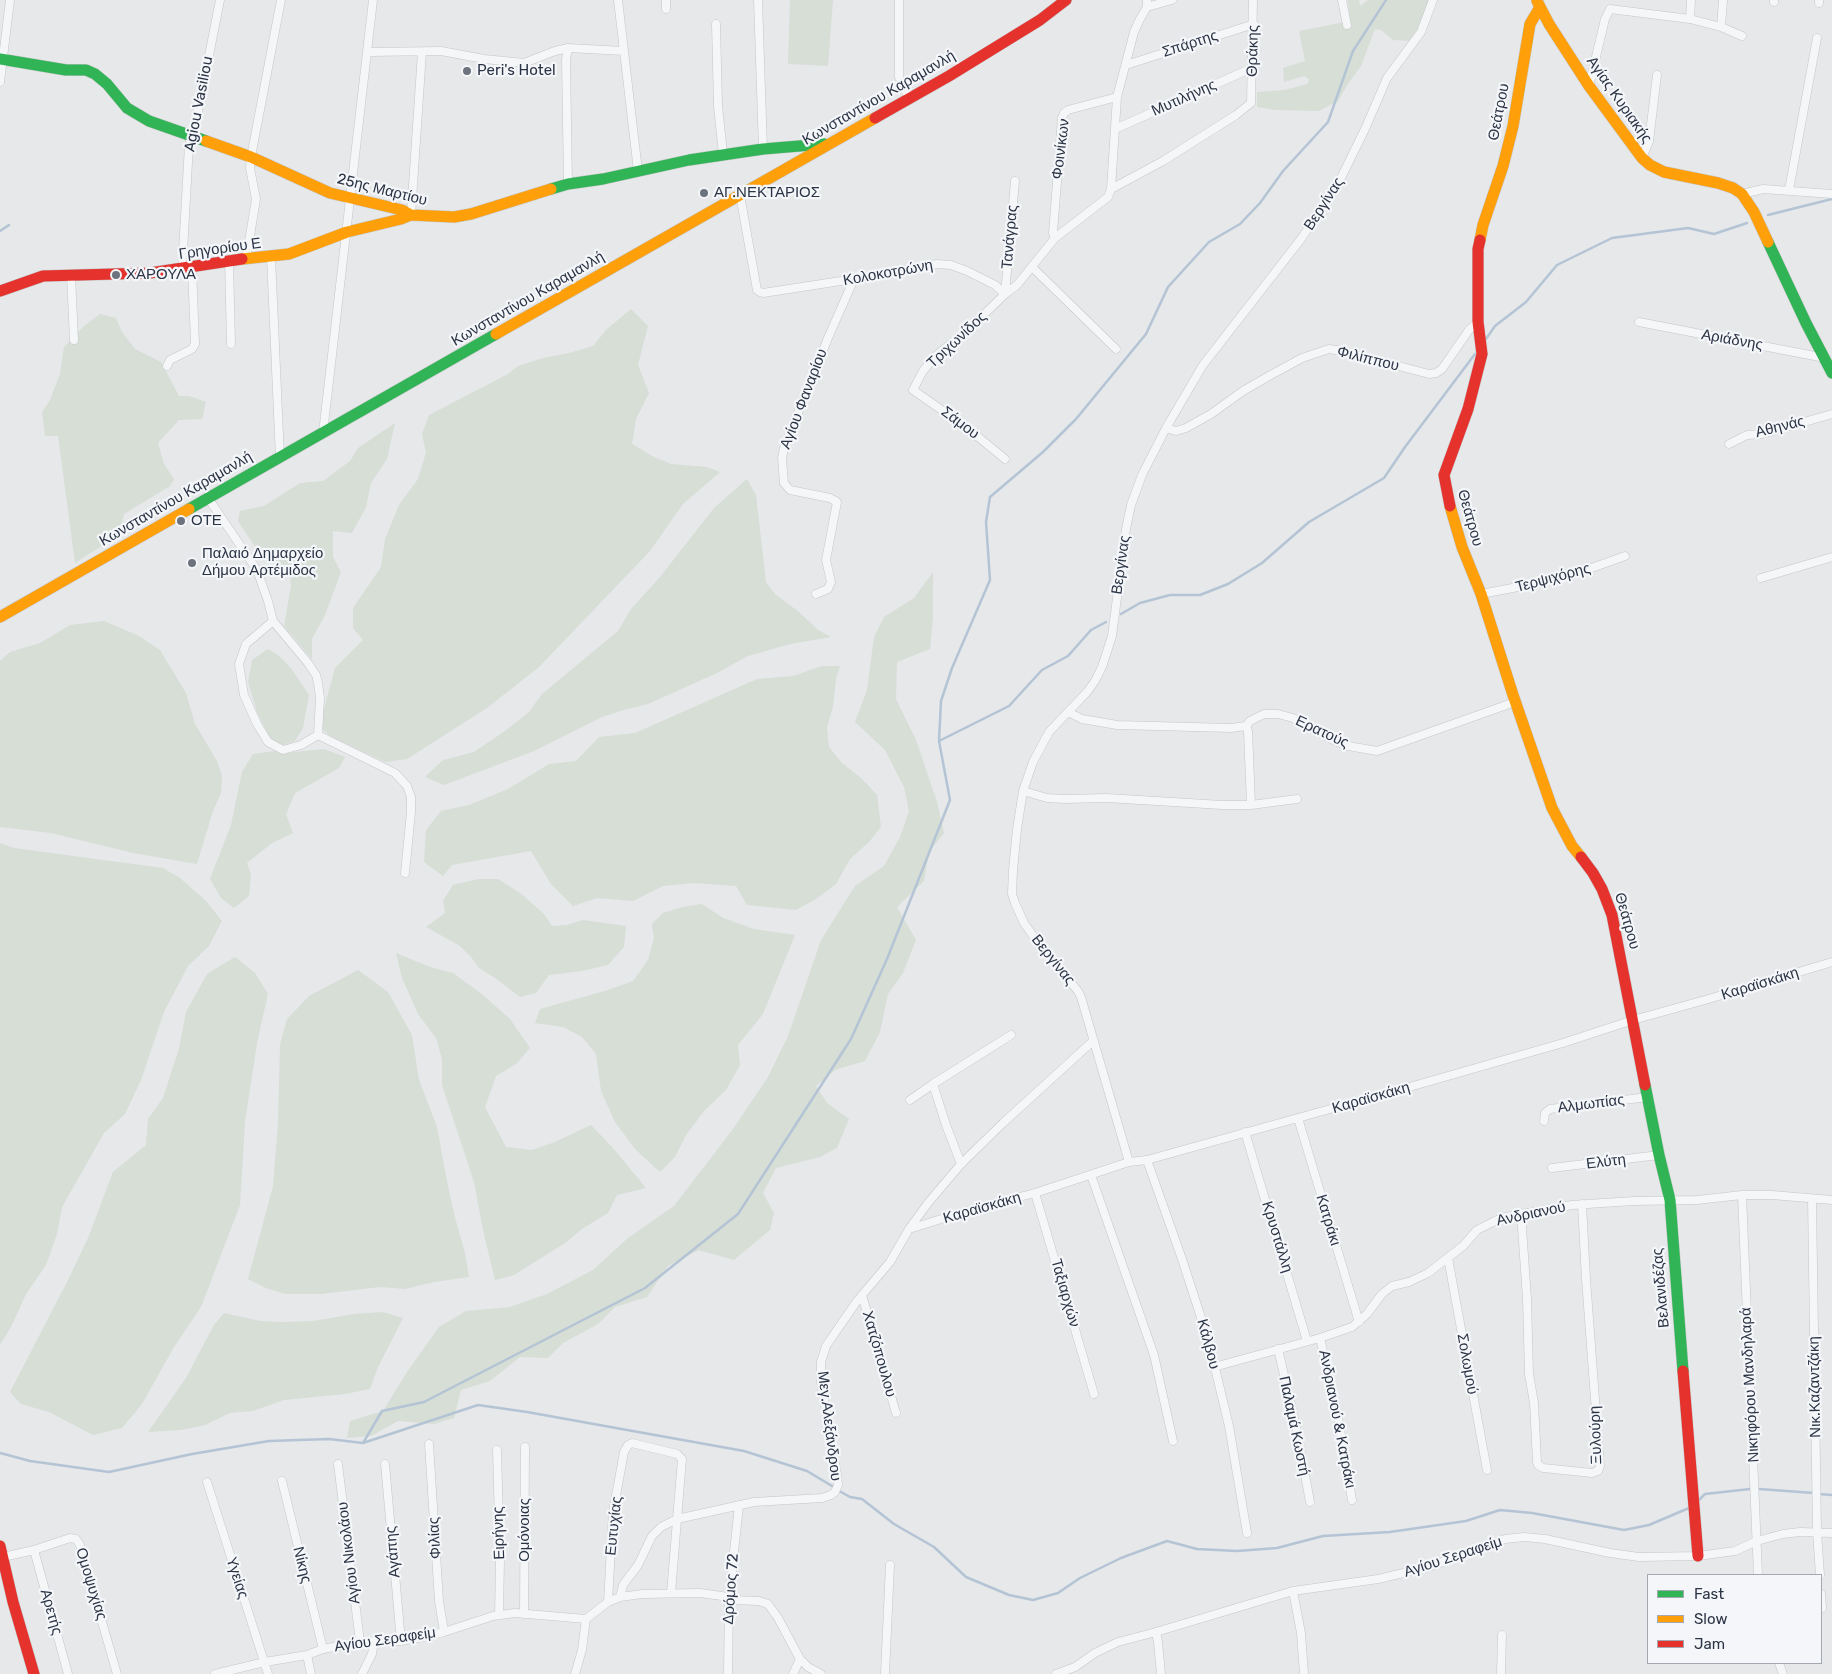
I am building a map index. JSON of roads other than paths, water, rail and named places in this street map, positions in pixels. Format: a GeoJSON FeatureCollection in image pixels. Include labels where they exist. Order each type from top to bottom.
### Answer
{"type":"FeatureCollection","features":[{"type":"Feature","properties":{"kind":"street"},"geometry":{"type":"LineString","coordinates":[[0,82],[10,0]]}},
{"type":"Feature","properties":{"kind":"street","name":"Agiou Vasiliou"},"geometry":{"type":"LineString","coordinates":[[167,366],[170,360],[192,349],[195,344],[187,268],[191,136],[196,120],[220,0]]}},
{"type":"Feature","properties":{"kind":"street"},"geometry":{"type":"LineString","coordinates":[[246,260],[256,199],[250,168],[251,157],[281,0]]}},
{"type":"Feature","properties":{"kind":"street"},"geometry":{"type":"LineString","coordinates":[[324,433],[374,0]]}},
{"type":"Feature","properties":{"kind":"street"},"geometry":{"type":"LineString","coordinates":[[618,0],[638,171]]}},
{"type":"Feature","properties":{"kind":"street"},"geometry":{"type":"LineString","coordinates":[[666,0],[666,9]]}},
{"type":"Feature","properties":{"kind":"street"},"geometry":{"type":"LineString","coordinates":[[758,0],[763,149]]}},
{"type":"Feature","properties":{"kind":"street"},"geometry":{"type":"LineString","coordinates":[[898,0],[899,77],[909,98]]}},
{"type":"Feature","properties":{"kind":"street","name":"Κωνσταντίνου Καραμανλή"},"geometry":{"type":"LineString","coordinates":[[0,617],[909,98],[1040,20],[1066,0]]}},
{"type":"Feature","properties":{"kind":"street"},"geometry":{"type":"LineString","coordinates":[[1005,294],[1017,285],[1055,238],[1108,196],[1111,189],[1117,97],[1134,32],[1147,4],[1172,0]]}},
{"type":"Feature","properties":{"kind":"street","name":"Θράκης"},"geometry":{"type":"LineString","coordinates":[[1111,189],[1163,161],[1252,103],[1254,0]]}},
{"type":"Feature","properties":{"kind":"street"},"geometry":{"type":"LineString","coordinates":[[1342,0],[1347,25]]}},
{"type":"Feature","properties":{"kind":"street","name":"Βεργίνας"},"geometry":{"type":"LineString","coordinates":[[1129,1162],[1078,991],[1043,950],[1024,923],[1012,894],[1017,829],[1023,791],[1033,762],[1049,732],[1096,681],[1102,668],[1112,636],[1126,529],[1131,505],[1142,475],[1166,428],[1202,365],[1301,239],[1337,186],[1387,78],[1421,32],[1433,0]]}},
{"type":"Feature","properties":{"kind":"street"},"geometry":{"type":"LineString","coordinates":[[1588,86],[1604,19],[1614,0]]}},
{"type":"Feature","properties":{"kind":"street"},"geometry":{"type":"LineString","coordinates":[[1690,19],[1691,0]]}},
{"type":"Feature","properties":{"kind":"street"},"geometry":{"type":"LineString","coordinates":[[1721,27],[1723,0]]}},
{"type":"Feature","properties":{"kind":"street","name":"Αγίας Κυριακής"},"geometry":{"type":"LineString","coordinates":[[1539,3],[1560,42],[1588,86],[1642,158],[1650,165],[1664,172],[1718,182],[1742,194]]}},
{"type":"Feature","properties":{"kind":"street","name":"Θεάτρου"},"geometry":{"type":"LineString","coordinates":[[1539,3],[1530,24],[1511,134],[1503,166],[1483,225],[1478,248],[1478,322],[1482,354],[1468,409],[1444,475],[1462,547],[1481,594],[1515,702],[1552,808],[1566,836],[1593,873],[1602,889],[1612,915],[1633,1020]]}},
{"type":"Feature","properties":{"kind":"street"},"geometry":{"type":"LineString","coordinates":[[1610,9],[1690,19],[1721,27],[1742,36]]}},
{"type":"Feature","properties":{"kind":"street"},"geometry":{"type":"LineString","coordinates":[[716,24],[718,106],[723,154]]}},
{"type":"Feature","properties":{"kind":"street","name":"Σπάρτης"},"geometry":{"type":"LineString","coordinates":[[1126,65],[1254,24]]}},
{"type":"Feature","properties":{"kind":"street"},"geometry":{"type":"LineString","coordinates":[[1789,190],[1817,38]]}},
{"type":"Feature","properties":{"kind":"street"},"geometry":{"type":"LineString","coordinates":[[369,52],[441,51],[484,59],[524,62],[568,48],[624,51]]}},
{"type":"Feature","properties":{"kind":"street"},"geometry":{"type":"LineString","coordinates":[[568,48],[566,59],[568,184]]}},
{"type":"Feature","properties":{"kind":"street"},"geometry":{"type":"LineString","coordinates":[[410,215],[422,52]]}},
{"type":"Feature","properties":{"kind":"street","name":"25ης Μαρτίου"},"geometry":{"type":"LineString","coordinates":[[2,60],[58,69],[86,70],[95,74],[107,84],[126,108],[137,116],[251,157],[306,183],[351,199],[402,210],[410,215],[438,217],[471,214],[568,184],[723,154],[828,144]]}},
{"type":"Feature","properties":{"kind":"street","name":"Μυτιλήνης"},"geometry":{"type":"LineString","coordinates":[[1115,129],[1252,68]]}},
{"type":"Feature","properties":{"kind":"street"},"geometry":{"type":"LineString","coordinates":[[1642,158],[1649,141],[1657,75]]}},
{"type":"Feature","properties":{"kind":"street","name":"Φοινίκων"},"geometry":{"type":"LineString","coordinates":[[1055,238],[1053,233],[1062,118],[1064,113],[1068,110],[1117,97]]}},
{"type":"Feature","properties":{"kind":"street"},"geometry":{"type":"LineString","coordinates":[[782,147],[789,150],[797,162]]}},
{"type":"Feature","properties":{"kind":"street","name":"Τανάγρας"},"geometry":{"type":"LineString","coordinates":[[1005,294],[1015,181]]}},
{"type":"Feature","properties":{"kind":"street"},"geometry":{"type":"LineString","coordinates":[[1832,194],[1763,189],[1742,194],[1754,212],[1802,315],[1832,373]]}},
{"type":"Feature","properties":{"kind":"street","name":"Κολοκοτρώνη"},"geometry":{"type":"LineString","coordinates":[[740,195],[757,290],[760,292],[854,279],[937,264],[951,265],[967,271],[995,285],[1005,294]]}},
{"type":"Feature","properties":{"kind":"street","name":"Γρηγορίου Ε"},"geometry":{"type":"LineString","coordinates":[[0,291],[43,276],[150,273],[229,260],[246,260],[289,254],[347,232],[401,219],[410,215]]}},
{"type":"Feature","properties":{"kind":"street"},"geometry":{"type":"LineString","coordinates":[[271,257],[280,458]]}},
{"type":"Feature","properties":{"kind":"street"},"geometry":{"type":"LineString","coordinates":[[229,260],[232,344]]}},
{"type":"Feature","properties":{"kind":"street"},"geometry":{"type":"LineString","coordinates":[[1032,267],[1116,349]]}},
{"type":"Feature","properties":{"kind":"street"},"geometry":{"type":"LineString","coordinates":[[71,275],[74,340]]}},
{"type":"Feature","properties":{"kind":"street","name":"Αγίου Φαναρίου"},"geometry":{"type":"LineString","coordinates":[[816,594],[828,589],[831,582],[826,560],[837,502],[830,498],[790,490],[784,483],[782,458],[784,448],[828,338],[854,279]]}},
{"type":"Feature","properties":{"kind":"street","name":"Τριχωνίδος"},"geometry":{"type":"LineString","coordinates":[[913,390],[923,371],[934,358],[969,329],[1005,294]]}},
{"type":"Feature","properties":{"kind":"street","name":"Φιλίππου"},"geometry":{"type":"LineString","coordinates":[[1166,428],[1176,431],[1186,428],[1211,414],[1243,390],[1302,358],[1329,349],[1429,374],[1436,373],[1442,370],[1469,330],[1478,322]]}},
{"type":"Feature","properties":{"kind":"street","name":"Αριάδνης"},"geometry":{"type":"LineString","coordinates":[[1639,322],[1825,358]]}},
{"type":"Feature","properties":{"kind":"street","name":"Σάμου"},"geometry":{"type":"LineString","coordinates":[[913,390],[966,427],[1005,459]]}},
{"type":"Feature","properties":{"kind":"street","name":"Αθηνάς"},"geometry":{"type":"LineString","coordinates":[[1729,444],[1747,435],[1762,434],[1832,414]]}},
{"type":"Feature","properties":{"kind":"street"},"geometry":{"type":"LineString","coordinates":[[208,498],[257,570],[273,621],[316,674],[320,698],[318,735]]}},
{"type":"Feature","properties":{"kind":"street","name":"Τερψιχόρης"},"geometry":{"type":"LineString","coordinates":[[1481,594],[1539,583],[1586,570],[1624,556]]}},
{"type":"Feature","properties":{"kind":"street"},"geometry":{"type":"LineString","coordinates":[[1761,578],[1832,557]]}},
{"type":"Feature","properties":{"kind":"street"},"geometry":{"type":"LineString","coordinates":[[273,621],[246,644],[239,664],[244,695],[268,742],[283,750],[301,745],[318,735]]}},
{"type":"Feature","properties":{"kind":"street","name":"Ερατούς"},"geometry":{"type":"LineString","coordinates":[[1068,712],[1082,719],[1117,725],[1230,728],[1246,726],[1250,721],[1264,714],[1278,714],[1293,718],[1348,746],[1377,751],[1515,702]]}},
{"type":"Feature","properties":{"kind":"street"},"geometry":{"type":"LineString","coordinates":[[1246,726],[1248,731],[1252,804]]}},
{"type":"Feature","properties":{"kind":"street"},"geometry":{"type":"LineString","coordinates":[[318,735],[395,773],[407,786],[411,797],[411,812],[405,873]]}},
{"type":"Feature","properties":{"kind":"street"},"geometry":{"type":"LineString","coordinates":[[1023,791],[1047,798],[1107,798],[1222,805],[1297,799]]}},
{"type":"Feature","properties":{"kind":"street","name":"Καραϊσκάκη"},"geometry":{"type":"LineString","coordinates":[[909,1229],[1129,1162],[1147,1160],[1298,1118],[1558,1044],[1832,962]]}},
{"type":"Feature","properties":{"kind":"street","name":"Βελανιδέζας"},"geometry":{"type":"LineString","coordinates":[[1633,1020],[1659,1156],[1670,1200],[1698,1556]]}},
{"type":"Feature","properties":{"kind":"street"},"geometry":{"type":"LineString","coordinates":[[910,1100],[1011,1035]]}},
{"type":"Feature","properties":{"kind":"street","name":"Μεγ.Αλεξάνδρου"},"geometry":{"type":"LineString","coordinates":[[620,1597],[624,1585],[638,1565],[652,1536],[661,1527],[677,1519],[754,1502],[822,1498],[831,1495],[836,1488],[838,1475],[822,1391],[821,1362],[829,1340],[890,1262],[909,1229],[928,1203],[961,1164],[1093,1041]]}},
{"type":"Feature","properties":{"kind":"street"},"geometry":{"type":"LineString","coordinates":[[933,1084],[961,1164]]}},
{"type":"Feature","properties":{"kind":"street","name":"Αλμωπίας"},"geometry":{"type":"LineString","coordinates":[[1544,1122],[1545,1113],[1550,1109],[1648,1097]]}},
{"type":"Feature","properties":{"kind":"street","name":"Κατράκι"},"geometry":{"type":"LineString","coordinates":[[1298,1118],[1358,1322]]}},
{"type":"Feature","properties":{"kind":"street","name":"Κρυστάλλη"},"geometry":{"type":"LineString","coordinates":[[1245,1132],[1308,1342]]}},
{"type":"Feature","properties":{"kind":"street","name":"Ελύτη"},"geometry":{"type":"LineString","coordinates":[[1552,1168],[1659,1156]]}},
{"type":"Feature","properties":{"kind":"street","name":"Κάλβου"},"geometry":{"type":"LineString","coordinates":[[1147,1160],[1208,1339],[1229,1426],[1247,1533]]}},
{"type":"Feature","properties":{"kind":"street"},"geometry":{"type":"LineString","coordinates":[[1091,1175],[1154,1355],[1173,1441]]}},
{"type":"Feature","properties":{"kind":"street","name":"Ταξιαρχών"},"geometry":{"type":"LineString","coordinates":[[1035,1192],[1094,1394]]}},
{"type":"Feature","properties":{"kind":"street","name":"Ανδριανού"},"geometry":{"type":"LineString","coordinates":[[1214,1367],[1308,1342],[1352,1328],[1367,1314],[1382,1294],[1392,1286],[1409,1282],[1428,1273],[1463,1246],[1477,1230],[1501,1218],[1521,1213],[1582,1204],[1697,1200],[1742,1195],[1772,1195],[1832,1200]]}},
{"type":"Feature","properties":{"kind":"street","name":"Νικηφόρου Μανδηλαρά"},"geometry":{"type":"LineString","coordinates":[[1742,1195],[1758,1574]]}},
{"type":"Feature","properties":{"kind":"street","name":"Νικ.Καζαντζάκη"},"geometry":{"type":"LineString","coordinates":[[1812,1199],[1817,1532],[1820,1574]]}},
{"type":"Feature","properties":{"kind":"street","name":"Ξυλούρη"},"geometry":{"type":"LineString","coordinates":[[1521,1213],[1527,1299],[1529,1374],[1534,1403],[1537,1462],[1544,1468],[1592,1473],[1598,1471],[1600,1466],[1582,1204]]}},
{"type":"Feature","properties":{"kind":"street","name":"Σολωμού"},"geometry":{"type":"LineString","coordinates":[[1448,1258],[1487,1470]]}},
{"type":"Feature","properties":{"kind":"street","name":"Χατζόπουλου"},"geometry":{"type":"LineString","coordinates":[[862,1296],[896,1413]]}},
{"type":"Feature","properties":{"kind":"street","name":"Ανδριανού & Κατράκι"},"geometry":{"type":"LineString","coordinates":[[1320,1338],[1337,1412],[1352,1500]]}},
{"type":"Feature","properties":{"kind":"street","name":"Παλαμά Κωστή"},"geometry":{"type":"LineString","coordinates":[[1278,1350],[1296,1426],[1310,1502]]}},
{"type":"Feature","properties":{"kind":"street","name":"Ευτυχίας"},"geometry":{"type":"LineString","coordinates":[[608,1602],[613,1512],[624,1452],[628,1445],[634,1443],[677,1454],[681,1457],[677,1519]]}},
{"type":"Feature","properties":{"kind":"street","name":"Φιλίας"},"geometry":{"type":"LineString","coordinates":[[429,1444],[439,1601],[444,1632]]}},
{"type":"Feature","properties":{"kind":"street","name":"Ομόνοιας"},"geometry":{"type":"LineString","coordinates":[[524,1614],[525,1447]]}},
{"type":"Feature","properties":{"kind":"street","name":"Ειρήνης"},"geometry":{"type":"LineString","coordinates":[[496,1450],[500,1560],[499,1615]]}},
{"type":"Feature","properties":{"kind":"street","name":"Αγίου Νικολάου"},"geometry":{"type":"LineString","coordinates":[[338,1464],[360,1642]]}},
{"type":"Feature","properties":{"kind":"street","name":"Αγάπης"},"geometry":{"type":"LineString","coordinates":[[385,1464],[401,1641]]}},
{"type":"Feature","properties":{"kind":"street","name":"Νίκης"},"geometry":{"type":"LineString","coordinates":[[282,1481],[323,1649]]}},
{"type":"Feature","properties":{"kind":"street","name":"Υγείας"},"geometry":{"type":"LineString","coordinates":[[207,1482],[268,1674]]}},
{"type":"Feature","properties":{"kind":"street","name":"Δρόμος 72"},"geometry":{"type":"LineString","coordinates":[[728,1674],[729,1599],[739,1505]]}},
{"type":"Feature","properties":{"kind":"street"},"geometry":{"type":"LineString","coordinates":[[671,1593],[677,1519]]}},
{"type":"Feature","properties":{"kind":"street","name":"Αγίου Σεραφείμ"},"geometry":{"type":"LineString","coordinates":[[1056,1674],[1075,1667],[1118,1642],[1293,1591],[1370,1580],[1420,1569],[1460,1557],[1505,1539],[1524,1537],[1545,1538],[1610,1553],[1639,1557],[1698,1556],[1735,1551],[1757,1541],[1783,1534],[1832,1533]]}},
{"type":"Feature","properties":{"kind":"street","name":"Ομοψυχίας"},"geometry":{"type":"LineString","coordinates":[[1,1550],[34,1550],[70,1538],[78,1541],[117,1674]]}},
{"type":"Feature","properties":{"kind":"street"},"geometry":{"type":"LineString","coordinates":[[1,1550],[3,1579],[34,1674]]}},
{"type":"Feature","properties":{"kind":"street","name":"Αρετής"},"geometry":{"type":"LineString","coordinates":[[34,1550],[68,1674]]}},
{"type":"Feature","properties":{"kind":"street"},"geometry":{"type":"LineString","coordinates":[[885,1674],[890,1565]]}},
{"type":"Feature","properties":{"kind":"street"},"geometry":{"type":"LineString","coordinates":[[1293,1591],[1301,1633],[1304,1674]]}},
{"type":"Feature","properties":{"kind":"street"},"geometry":{"type":"LineString","coordinates":[[575,1674],[582,1650],[586,1619],[608,1602],[620,1597],[700,1593],[729,1599],[759,1601],[768,1604],[778,1618],[800,1659],[821,1674]]}},
{"type":"Feature","properties":{"kind":"street","name":"Αγίου Σεραφείμ"},"geometry":{"type":"LineString","coordinates":[[215,1674],[360,1642],[401,1641],[444,1632],[499,1615],[524,1614],[586,1619]]}},
{"type":"Feature","properties":{"kind":"street"},"geometry":{"type":"LineString","coordinates":[[1156,1632],[1161,1674]]}},
{"type":"Feature","properties":{"kind":"street"},"geometry":{"type":"LineString","coordinates":[[1501,1674],[1502,1635]]}},
{"type":"Feature","properties":{"kind":"street"},"geometry":{"type":"LineString","coordinates":[[362,1674],[372,1654],[374,1641]]}},
{"type":"Feature","properties":{"kind":"street"},"geometry":{"type":"LineString","coordinates":[[307,1655],[311,1674]]}},
{"type":"Feature","properties":{"kind":"street"},"geometry":{"type":"LineString","coordinates":[[793,1674],[800,1659]]}},
{"type":"Feature","properties":{"kind":"waterway"},"geometry":{"type":"LineString","coordinates":[[363,1443],[382,1411],[424,1402],[645,1288],[738,1214],[851,1039],[887,959],[950,800],[939,741],[941,701],[952,668],[990,580],[986,522],[990,497],[1043,452],[1076,419],[1146,334],[1168,287],[1209,242],[1240,224],[1260,203],[1283,171],[1328,122],[1353,51],[1386,0]]}},
{"type":"Feature","properties":{"kind":"waterway"},"geometry":{"type":"LineString","coordinates":[[1768,215],[1832,199]]}},
{"type":"Feature","properties":{"kind":"waterway"},"geometry":{"type":"LineString","coordinates":[[1486,339],[1495,326],[1526,302],[1557,265],[1612,238],[1688,228],[1714,234],[1747,223]]}},
{"type":"Feature","properties":{"kind":"waterway"},"geometry":{"type":"LineString","coordinates":[[0,231],[9,225]]}},
{"type":"Feature","properties":{"kind":"waterway"},"geometry":{"type":"LineString","coordinates":[[1121,614],[1140,603],[1170,595],[1200,595],[1228,584],[1262,563],[1309,522],[1384,478],[1475,354]]}},
{"type":"Feature","properties":{"kind":"waterway"},"geometry":{"type":"LineString","coordinates":[[939,741],[1009,706],[1042,670],[1068,656],[1091,630],[1106,622]]}},
{"type":"Feature","properties":{"kind":"waterway"},"geometry":{"type":"LineString","coordinates":[[0,1453],[30,1461],[109,1472],[192,1454],[269,1441],[329,1439],[363,1443],[478,1405],[744,1451],[807,1471],[832,1486]]}},
{"type":"Feature","properties":{"kind":"waterway"},"geometry":{"type":"LineString","coordinates":[[1697,1502],[1705,1494],[1750,1489]]}},
{"type":"Feature","properties":{"kind":"waterway"},"geometry":{"type":"LineString","coordinates":[[1759,1489],[1814,1493]]}},
{"type":"Feature","properties":{"kind":"waterway"},"geometry":{"type":"LineString","coordinates":[[841,1492],[850,1497],[862,1499],[894,1524],[934,1547],[966,1577],[1009,1595],[1033,1600],[1058,1593],[1080,1578],[1121,1558],[1167,1541],[1197,1549],[1237,1551],[1277,1548],[1323,1536],[1390,1532],[1466,1521],[1500,1510],[1532,1513],[1624,1530],[1649,1525],[1689,1508]]}},
{"type":"Feature","properties":{"kind":"waterway"},"geometry":{"type":"LineString","coordinates":[[1819,1494],[1832,1495]]}},
{"type":"Feature","properties":{"kind":"place","name":"Peri's Hotel"},"geometry":{"type":"Point","coordinates":[467,71]}},
{"type":"Feature","properties":{"kind":"place","name":"ΑΓ.ΝΕΚΤΑΡΙΟΣ"},"geometry":{"type":"Point","coordinates":[704,193]}},
{"type":"Feature","properties":{"kind":"place","name":"ΧΑΡΟΥΛΑ"},"geometry":{"type":"Point","coordinates":[116,275]}},
{"type":"Feature","properties":{"kind":"place","name":"ΟΤΕ"},"geometry":{"type":"Point","coordinates":[181,521]}},
{"type":"Feature","properties":{"kind":"place","name":"Παλαιό Δημαρχείο Δήμου Αρτέμιδος"},"geometry":{"type":"Point","coordinates":[192,563]}}]}
